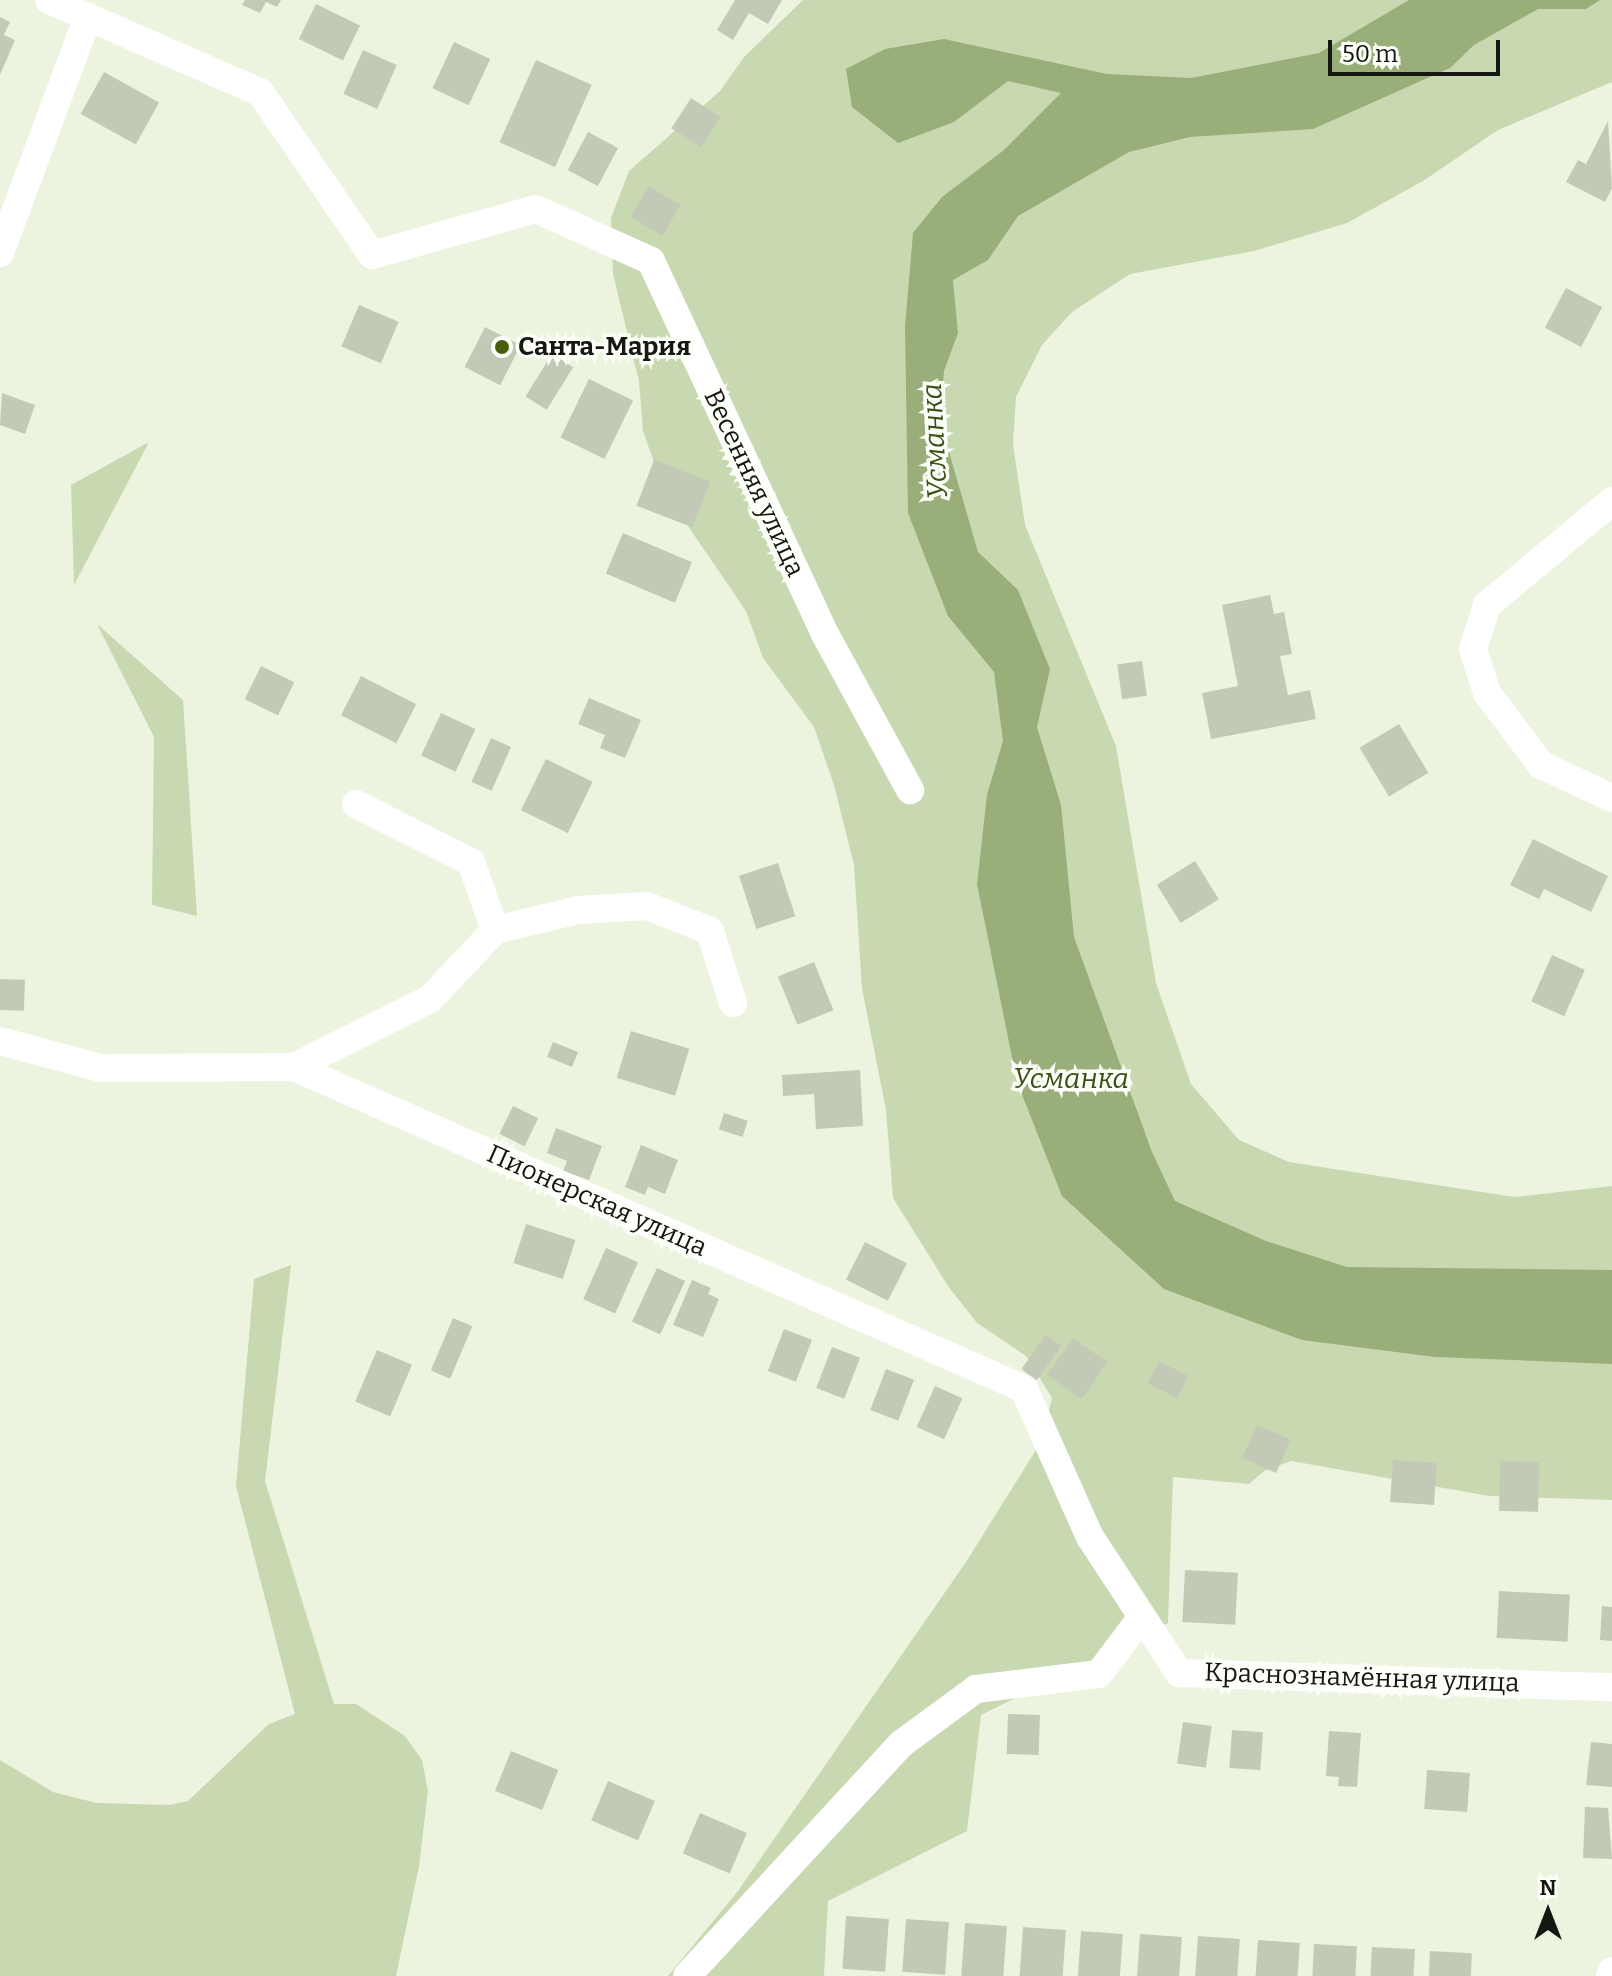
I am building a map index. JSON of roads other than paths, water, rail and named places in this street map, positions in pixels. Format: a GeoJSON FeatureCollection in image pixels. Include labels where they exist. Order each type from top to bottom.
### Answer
{"type":"FeatureCollection","features":[{"type":"Feature","properties":{"kind":"street","name":"Весенняя улица"},"geometry":{"type":"LineString","coordinates":[[49,0],[260,92],[372,255],[536,209],[651,261],[825,634],[910,790]]}},
{"type":"Feature","properties":{"kind":"street"},"geometry":{"type":"LineString","coordinates":[[0,253],[88,17]]}},
{"type":"Feature","properties":{"kind":"street"},"geometry":{"type":"LineString","coordinates":[[1612,501],[1487,605],[1473,649],[1487,693],[1541,765],[1612,798]]}},
{"type":"Feature","properties":{"kind":"street"},"geometry":{"type":"LineString","coordinates":[[356,804],[471,862],[495,930]]}},
{"type":"Feature","properties":{"kind":"street"},"geometry":{"type":"LineString","coordinates":[[294,1067],[430,999],[495,930],[578,910],[647,906],[710,931],[733,1003]]}},
{"type":"Feature","properties":{"kind":"street","name":"Пионерская улица"},"geometry":{"type":"LineString","coordinates":[[0,1041],[100,1068],[294,1067],[1024,1389],[1090,1537]]}},
{"type":"Feature","properties":{"kind":"street","name":"Краснознамённая улица"},"geometry":{"type":"LineString","coordinates":[[1090,1537],[1179,1673],[1612,1687]]}},
{"type":"Feature","properties":{"kind":"street"},"geometry":{"type":"LineString","coordinates":[[687,1976],[901,1744],[976,1689],[1099,1674],[1142,1617]]}},
{"type":"Feature","properties":{"kind":"water","name":"Усманка"},"geometry":{"type":"Polygon","coordinates":[[[1409,0],[1600,0],[1586,9],[1538,9],[1474,45],[1450,68],[1313,129],[1190,137],[1129,152],[1018,216],[988,260],[953,280],[958,333],[944,371],[940,421],[978,552],[1018,590],[1050,669],[1037,727],[1061,805],[1074,937],[1152,1152],[1175,1201],[1266,1241],[1347,1267],[1612,1270],[1612,1364],[1435,1357],[1302,1340],[1164,1289],[1062,1196],[1017,1082],[977,884],[987,795],[1003,741],[994,672],[948,616],[908,513],[905,326],[913,233],[942,197],[1004,150],[1061,93],[1008,81],[954,122],[898,143],[852,107],[846,69],[885,49],[944,39],[1107,74],[1191,78],[1319,53],[1409,0]]]}},
{"type":"Feature","properties":{"kind":"place","name":"Санта-Мария"},"geometry":{"type":"Point","coordinates":[502,347]}}]}
